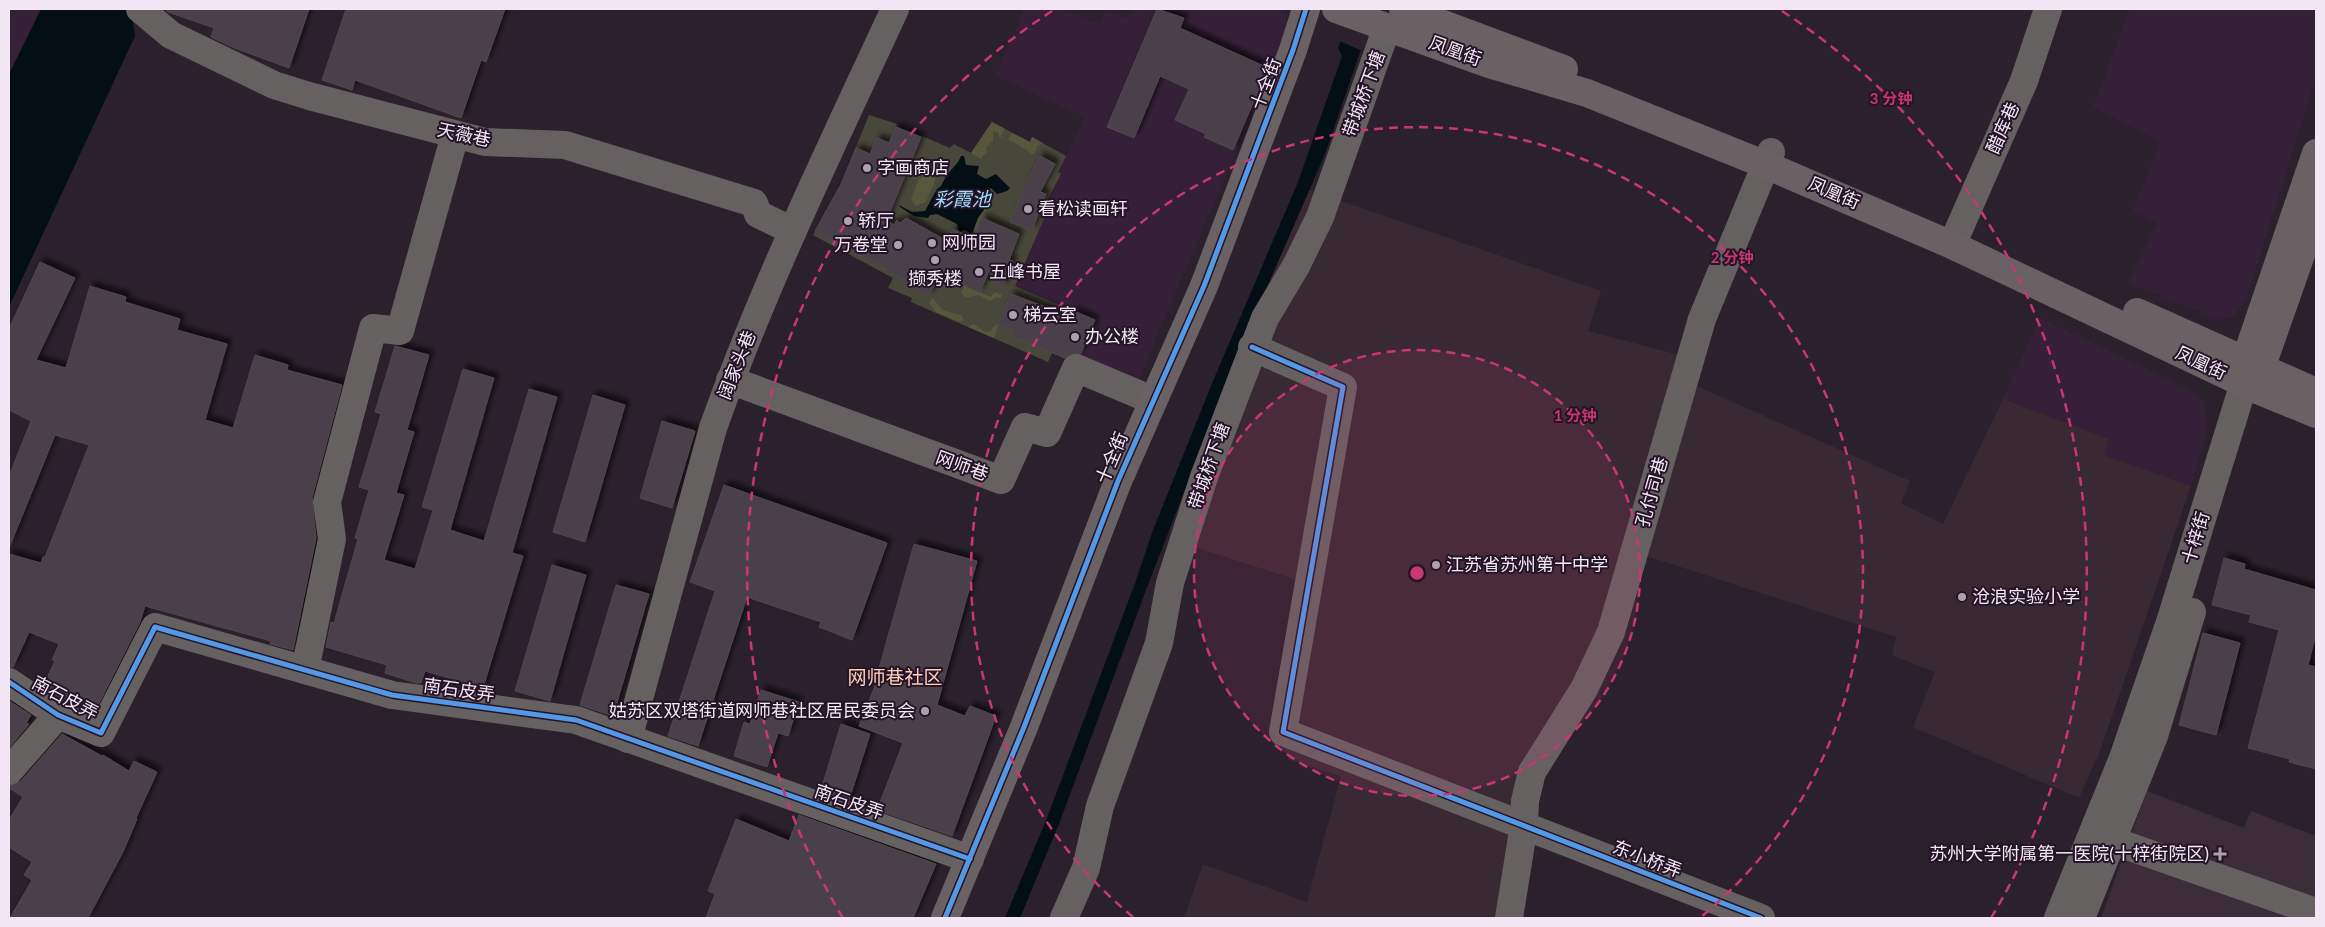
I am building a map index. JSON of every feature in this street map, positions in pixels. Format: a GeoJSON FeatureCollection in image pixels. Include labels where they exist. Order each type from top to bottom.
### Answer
{"type":"FeatureCollection","features":[{"type":"Feature","properties":{"kind":"main road","name":"十全街"},"geometry":{"type":"LineString","coordinates":[[945,918],[1024,727],[1093,542],[1152,400],[1204,286],[1290,59],[1306,9]]}},
{"type":"Feature","properties":{"kind":"main road","name":"凤凰街"},"geometry":{"type":"LineString","coordinates":[[1336,9],[1395,18],[1490,64],[1587,93],[1768,158],[1954,239],[2253,376],[2316,414]]}},
{"type":"Feature","properties":{"kind":"main road","name":"十梓街"},"geometry":{"type":"LineString","coordinates":[[2253,376],[2316,152]]}},
{"type":"Feature","properties":{"kind":"main road","name":"十梓街"},"geometry":{"type":"LineString","coordinates":[[2253,376],[2316,212]]}},
{"type":"Feature","properties":{"kind":"main road","name":"凤凰街"},"geometry":{"type":"LineString","coordinates":[[2253,376],[2316,392]]}},
{"type":"Feature","properties":{"kind":"street","name":"天薇巷"},"geometry":{"type":"LineString","coordinates":[[140,9],[171,34],[274,85],[334,104],[485,142],[566,145],[754,202],[758,214],[793,231]]}},
{"type":"Feature","properties":{"kind":"street","name":"阔家头巷"},"geometry":{"type":"LineString","coordinates":[[628,739],[713,428],[730,380],[793,231],[895,9]]}},
{"type":"Feature","properties":{"kind":"street","name":"醋库巷"},"geometry":{"type":"LineString","coordinates":[[1954,239],[2024,81],[2048,9]]}},
{"type":"Feature","properties":{"kind":"street","name":"带城桥下塘"},"geometry":{"type":"LineString","coordinates":[[1064,918],[1086,868],[1100,806],[1159,643],[1170,583],[1204,477],[1264,318],[1296,266],[1320,217],[1395,18]]}},
{"type":"Feature","properties":{"kind":"street"},"geometry":{"type":"LineString","coordinates":[[304,670],[332,539],[327,502],[373,328],[400,331],[455,135]]}},
{"type":"Feature","properties":{"kind":"street","name":"孔付司巷"},"geometry":{"type":"LineString","coordinates":[[1509,918],[1524,825],[1525,801],[1532,772],[1584,689],[1612,632],[1702,319],[1768,158]]}},
{"type":"Feature","properties":{"kind":"street","name":"东小桥弄"},"geometry":{"type":"LineString","coordinates":[[1252,347],[1343,387],[1284,732],[1761,918]]}},
{"type":"Feature","properties":{"kind":"street","name":"网师巷"},"geometry":{"type":"LineString","coordinates":[[730,380],[1001,480],[1025,427],[1047,433],[1076,368],[1152,400]]}},
{"type":"Feature","properties":{"kind":"street","name":"十梓街"},"geometry":{"type":"LineString","coordinates":[[2058,918],[2154,736],[2253,376]]}},
{"type":"Feature","properties":{"kind":"street","name":"南石皮弄"},"geometry":{"type":"LineString","coordinates":[[9,682],[58,714],[101,733],[155,627],[392,695],[576,720],[970,859]]}},
{"type":"Feature","properties":{"kind":"street"},"geometry":{"type":"LineString","coordinates":[[9,771],[58,714]]}},
{"type":"Feature","properties":{"kind":"street"},"geometry":{"type":"LineString","coordinates":[[2102,837],[2316,912]]}},
{"type":"Feature","properties":{"kind":"street","name":"十梓街"},"geometry":{"type":"LineString","coordinates":[[2081,918],[2102,837]]}},
{"type":"Feature","properties":{"kind":"shaded area"},"geometry":{"type":"Polygon","coordinates":[[[9,9],[41,9],[9,74],[9,9]]]}},
{"type":"Feature","properties":{"kind":"shaded area"},"geometry":{"type":"Polygon","coordinates":[[[1024,9],[1060,9],[1099,25],[1106,11],[1129,19],[1133,9],[1283,9],[1289,27],[1135,387],[1077,363],[1094,320],[1015,286],[1046,214],[1042,212],[1061,174],[1058,172],[1085,117],[996,76],[1024,9]]]}},
{"type":"Feature","properties":{"kind":"shaded area"},"geometry":{"type":"Polygon","coordinates":[[[2130,9],[2316,9],[2316,76],[2247,298],[2234,316],[2220,320],[2128,283],[2158,223],[2132,212],[2161,142],[2093,107],[2130,9]]]}},
{"type":"Feature","properties":{"kind":"shaded area","name":"江苏省苏州第十中学"},"geometry":{"type":"Polygon","coordinates":[[[1310,190],[1601,291],[1588,331],[1679,355],[1596,660],[1516,800],[1496,918],[1184,918],[1203,864],[1307,902],[1341,776],[1290,760],[1276,737],[1316,586],[1182,543],[1258,304],[1310,190]]]}},
{"type":"Feature","properties":{"kind":"shaded area"},"geometry":{"type":"Polygon","coordinates":[[[2040,318],[2189,389],[2198,396],[2204,403],[2207,432],[2191,486],[2104,455],[2109,439],[2003,399],[2040,318]]]}},
{"type":"Feature","properties":{"kind":"shaded area","name":"沧浪实验小学"},"geometry":{"type":"Polygon","coordinates":[[[1690,383],[1910,481],[1901,503],[1943,524],[2003,399],[2109,439],[2104,455],[2191,486],[2100,751],[2079,798],[1913,727],[1935,672],[1892,655],[1896,637],[1647,556],[1690,383]]]}},
{"type":"Feature","properties":{"kind":"shaded area","name":"苏州大学附属第一医院(十梓街院区)"},"geometry":{"type":"Polygon","coordinates":[[[2147,791],[2244,828],[2251,811],[2316,836],[2316,918],[2101,918],[2147,791]]]}},
{"type":"Feature","properties":{"kind":"green space","name":"网师园"},"geometry":{"type":"Polygon","coordinates":[[[869,115],[897,124],[896,127],[950,148],[954,144],[971,153],[992,122],[1030,142],[1032,137],[1066,156],[1058,172],[1061,174],[1042,211],[1046,214],[1015,286],[1095,320],[1077,363],[1052,353],[1048,362],[911,302],[912,298],[888,288],[893,278],[813,235],[841,184],[869,115]]]}},
{"type":"Feature","properties":{"kind":"green space"},"geometry":{"type":"Polygon","coordinates":[[[992,122],[1005,129],[1001,136],[1008,140],[999,137],[998,133],[993,131],[993,140],[986,147],[987,153],[982,156],[982,159],[971,153],[992,122]]]}},
{"type":"Feature","properties":{"kind":"green space"},"geometry":{"type":"Polygon","coordinates":[[[1012,133],[1030,142],[1032,137],[1042,143],[1037,146],[1035,153],[1032,154],[1008,140],[1012,133]]]}},
{"type":"Feature","properties":{"kind":"green space"},"geometry":{"type":"Polygon","coordinates":[[[930,173],[935,175],[935,181],[926,202],[916,206],[911,199],[919,179],[930,173]]]}},
{"type":"Feature","properties":{"kind":"green space"},"geometry":{"type":"Polygon","coordinates":[[[991,200],[984,214],[993,223],[982,218],[973,239],[959,232],[964,230],[973,233],[978,218],[991,200]]]}},
{"type":"Feature","properties":{"kind":"green space"},"geometry":{"type":"Polygon","coordinates":[[[964,286],[991,297],[994,292],[1002,295],[1001,298],[996,297],[990,301],[979,295],[966,298],[961,293],[964,286]]]}},
{"type":"Feature","properties":{"kind":"green space"},"geometry":{"type":"Polygon","coordinates":[[[933,298],[942,310],[961,315],[964,320],[959,322],[936,312],[929,303],[933,298]]]}},
{"type":"Feature","properties":{"kind":"green space"},"geometry":{"type":"Polygon","coordinates":[[[974,324],[985,332],[990,331],[997,324],[994,338],[968,327],[974,324]]]}},
{"type":"Feature","properties":{"kind":"water"},"geometry":{"type":"Polygon","coordinates":[[[41,9],[131,9],[135,36],[9,307],[9,74],[41,9]]]}},
{"type":"Feature","properties":{"kind":"water"},"geometry":{"type":"Polygon","coordinates":[[[1353,9],[1375,9],[1325,154],[1234,363],[1146,590],[1059,824],[1020,918],[1005,918],[1047,818],[1134,586],[1153,530],[1213,381],[1298,182],[1342,56],[1338,48],[1353,9]]]}},
{"type":"Feature","properties":{"kind":"water","name":"彩霞池"},"geometry":{"type":"Polygon","coordinates":[[[961,156],[964,156],[966,165],[979,166],[977,174],[986,179],[996,174],[1010,188],[997,194],[991,188],[986,191],[991,200],[978,218],[972,234],[964,230],[959,232],[957,224],[937,214],[930,215],[928,218],[914,216],[900,207],[899,205],[912,212],[925,211],[937,189],[961,156]]]}},
{"type":"Feature","properties":{"kind":"pier"},"geometry":{"type":"Polygon","coordinates":[[[1350,9],[1377,9],[1363,51],[1339,41],[1350,9]]]}},
{"type":"Feature","properties":{"kind":"building"},"geometry":{"type":"Polygon","coordinates":[[[165,9],[309,9],[289,68],[232,47],[211,37],[214,28],[168,12],[165,9]]]}},
{"type":"Feature","properties":{"kind":"building"},"geometry":{"type":"Polygon","coordinates":[[[346,9],[505,9],[486,62],[481,60],[461,118],[355,80],[352,90],[322,80],[346,9]]]}},
{"type":"Feature","properties":{"kind":"building"},"geometry":{"type":"Polygon","coordinates":[[[1157,9],[1184,18],[1180,28],[1268,68],[1233,150],[1204,137],[1206,134],[1175,120],[1189,89],[1160,76],[1134,138],[1107,127],[1157,9]]]}},
{"type":"Feature","properties":{"kind":"building"},"geometry":{"type":"Polygon","coordinates":[[[896,127],[921,137],[886,221],[894,225],[897,220],[900,223],[906,218],[947,241],[953,229],[973,239],[982,218],[1019,234],[1009,260],[1013,261],[1002,288],[989,270],[980,292],[941,274],[928,296],[902,282],[904,279],[815,231],[841,184],[856,148],[870,154],[877,138],[889,143],[896,127]]]}},
{"type":"Feature","properties":{"kind":"building"},"geometry":{"type":"Polygon","coordinates":[[[1040,156],[1055,164],[1040,192],[1046,194],[1032,230],[1010,222],[1027,180],[1040,156]]]}},
{"type":"Feature","properties":{"kind":"building"},"geometry":{"type":"Polygon","coordinates":[[[40,262],[75,278],[36,360],[66,368],[90,286],[126,297],[125,302],[180,319],[177,330],[227,344],[205,420],[233,428],[255,355],[288,365],[287,370],[342,385],[312,498],[316,538],[293,650],[270,644],[271,641],[145,606],[140,622],[94,713],[65,701],[43,686],[55,661],[52,660],[59,644],[29,632],[13,667],[9,667],[9,554],[41,563],[89,445],[55,435],[9,548],[9,476],[31,421],[9,410],[9,329],[40,262]]]}},
{"type":"Feature","properties":{"kind":"building"},"geometry":{"type":"Polygon","coordinates":[[[1011,294],[1072,317],[1074,311],[1095,320],[1081,353],[1074,353],[1065,358],[1012,336],[1014,331],[998,325],[1011,294]]]}},
{"type":"Feature","properties":{"kind":"building"},"geometry":{"type":"Polygon","coordinates":[[[395,346],[429,355],[407,430],[414,432],[396,493],[404,495],[384,560],[415,569],[433,510],[422,507],[463,369],[494,378],[450,530],[484,541],[529,389],[557,397],[512,553],[523,556],[483,688],[425,671],[421,683],[416,683],[385,673],[387,665],[326,647],[331,622],[334,623],[358,539],[355,538],[369,490],[359,487],[381,414],[375,412],[395,346]]]}},
{"type":"Feature","properties":{"kind":"building"},"geometry":{"type":"Polygon","coordinates":[[[593,395],[625,405],[585,542],[553,532],[593,395]]]}},
{"type":"Feature","properties":{"kind":"building"},"geometry":{"type":"Polygon","coordinates":[[[662,421],[695,431],[672,508],[640,498],[662,421]]]}},
{"type":"Feature","properties":{"kind":"building"},"geometry":{"type":"Polygon","coordinates":[[[724,485],[887,543],[852,640],[819,627],[821,622],[747,597],[698,746],[668,736],[715,591],[690,582],[724,485]]]}},
{"type":"Feature","properties":{"kind":"building"},"geometry":{"type":"Polygon","coordinates":[[[914,544],[977,561],[937,705],[965,716],[970,706],[996,716],[952,836],[877,810],[903,743],[859,726],[880,673],[878,672],[914,544]]]}},
{"type":"Feature","properties":{"kind":"building"},"geometry":{"type":"Polygon","coordinates":[[[2224,558],[2245,564],[2244,569],[2316,590],[2316,634],[2308,665],[2316,667],[2316,769],[2289,762],[2290,759],[2248,748],[2279,630],[2249,622],[2251,615],[2212,605],[2224,558]]]}},
{"type":"Feature","properties":{"kind":"building"},"geometry":{"type":"Polygon","coordinates":[[[552,565],[586,575],[550,701],[515,691],[552,565]]]}},
{"type":"Feature","properties":{"kind":"building"},"geometry":{"type":"Polygon","coordinates":[[[616,585],[649,594],[613,716],[580,705],[616,585]]]}},
{"type":"Feature","properties":{"kind":"building"},"geometry":{"type":"Polygon","coordinates":[[[2203,633],[2240,643],[2216,735],[2179,725],[2203,633]]]}},
{"type":"Feature","properties":{"kind":"building"},"geometry":{"type":"Polygon","coordinates":[[[761,690],[799,702],[788,736],[778,733],[767,767],[734,756],[744,722],[750,724],[761,690]]]}},
{"type":"Feature","properties":{"kind":"building"},"geometry":{"type":"Polygon","coordinates":[[[9,701],[31,715],[26,723],[29,724],[9,748],[9,701]]]}},
{"type":"Feature","properties":{"kind":"building"},"geometry":{"type":"Polygon","coordinates":[[[841,724],[870,734],[849,800],[821,790],[841,724]]]}},
{"type":"Feature","properties":{"kind":"building"},"geometry":{"type":"Polygon","coordinates":[[[62,734],[129,771],[134,761],[157,772],[123,852],[88,918],[10,918],[32,880],[24,875],[32,862],[9,847],[9,820],[23,797],[9,788],[9,786],[21,781],[62,734]]]}},
{"type":"Feature","properties":{"kind":"building"},"geometry":{"type":"Polygon","coordinates":[[[799,815],[936,864],[913,918],[706,918],[715,894],[708,891],[736,819],[789,841],[799,815]]]}},
{"type":"Feature","properties":{"kind":"cycle path"},"geometry":{"type":"LineString","coordinates":[[945,918],[1024,727],[1118,481],[1204,286],[1293,50],[1306,9]]}},
{"type":"Feature","properties":{"kind":"cycle path"},"geometry":{"type":"LineString","coordinates":[[1252,347],[1343,387],[1283,732],[1761,918]]}},
{"type":"Feature","properties":{"kind":"cycle path"},"geometry":{"type":"LineString","coordinates":[[9,682],[58,715],[101,733],[155,627],[392,695],[576,720],[970,859]]}},
{"type":"Feature","properties":{"kind":"place","name":"字画商店"},"geometry":{"type":"Point","coordinates":[867,168]}},
{"type":"Feature","properties":{"kind":"place","name":"看松读画轩"},"geometry":{"type":"Point","coordinates":[1028,209]}},
{"type":"Feature","properties":{"kind":"place","name":"轿厅"},"geometry":{"type":"Point","coordinates":[848,221]}},
{"type":"Feature","properties":{"kind":"place","name":"网师园"},"geometry":{"type":"Point","coordinates":[932,243]}},
{"type":"Feature","properties":{"kind":"place","name":"万卷堂"},"geometry":{"type":"Point","coordinates":[898,245]}},
{"type":"Feature","properties":{"kind":"place","name":"撷秀楼"},"geometry":{"type":"Point","coordinates":[935,260]}},
{"type":"Feature","properties":{"kind":"place","name":"五峰书屋"},"geometry":{"type":"Point","coordinates":[979,272]}},
{"type":"Feature","properties":{"kind":"place","name":"梯云室"},"geometry":{"type":"Point","coordinates":[1013,315]}},
{"type":"Feature","properties":{"kind":"place","name":"办公楼"},"geometry":{"type":"Point","coordinates":[1075,337]}},
{"type":"Feature","properties":{"kind":"place","name":"江苏省苏州第十中学"},"geometry":{"type":"Point","coordinates":[1436,565]}},
{"type":"Feature","properties":{"kind":"place","name":"沧浪实验小学"},"geometry":{"type":"Point","coordinates":[1962,597]}},
{"type":"Feature","properties":{"kind":"place","name":"姑苏区双塔街道网师巷社区居民委员会"},"geometry":{"type":"Point","coordinates":[925,711]}},
{"type":"Feature","properties":{"kind":"place","name":"苏州大学附属第一医院(十梓街院区)"},"geometry":{"type":"Point","coordinates":[2220,854]}},
{"type":"Feature","properties":{"kind":"district","name":"网师巷社区"},"geometry":{"type":"Point","coordinates":[895,677]}}]}
